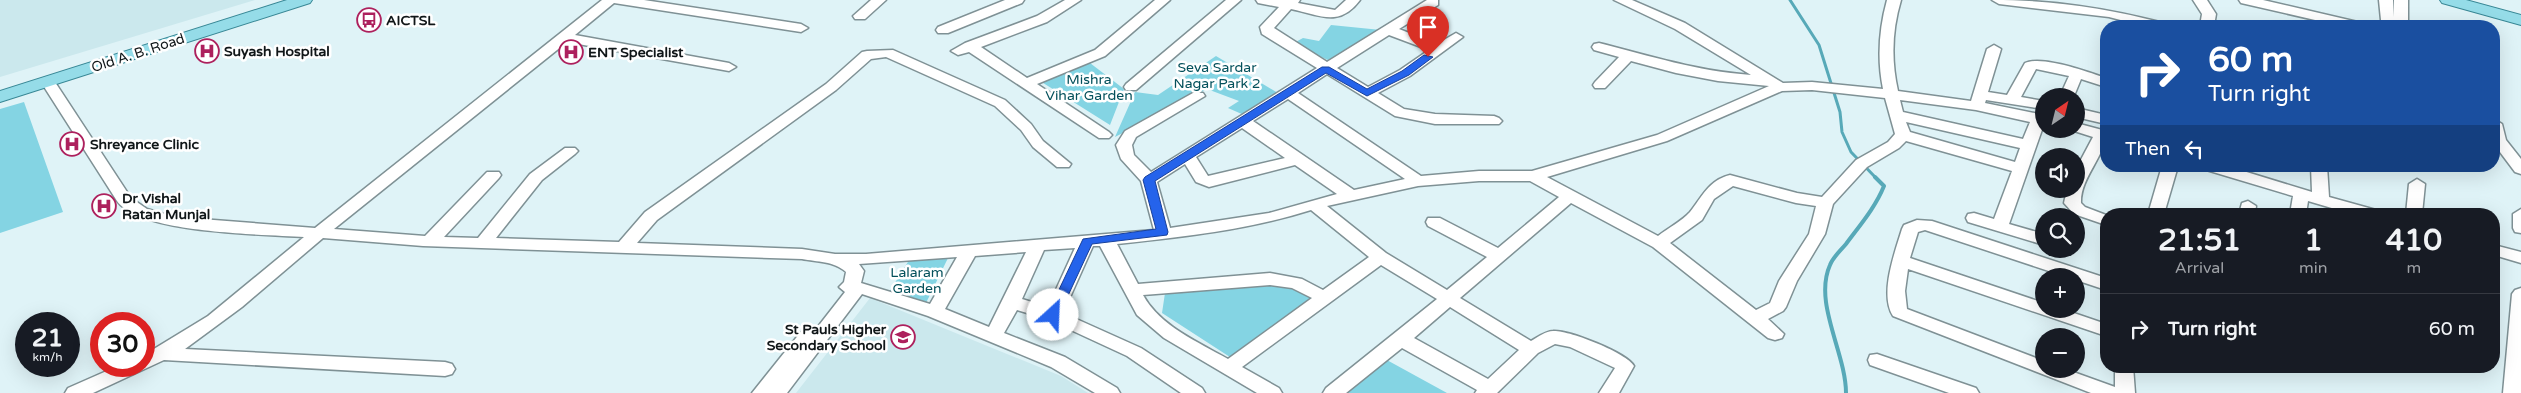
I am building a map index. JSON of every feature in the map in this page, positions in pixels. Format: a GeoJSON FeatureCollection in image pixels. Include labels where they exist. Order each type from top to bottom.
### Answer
{"type":"FeatureCollection","features":[{"type":"Feature","properties":{"kind":"main road","name":"Old A. B. Road"},"geometry":{"type":"LineString","coordinates":[[0,85],[269,0]]}},
{"type":"Feature","properties":{"kind":"main road","name":"Old A. B. Road"},"geometry":{"type":"LineString","coordinates":[[0,97],[304,0]]}},
{"type":"Feature","properties":{"kind":"main road"},"geometry":{"type":"LineString","coordinates":[[2448,0],[2475,4],[2521,20]]}},
{"type":"Feature","properties":{"kind":"street"},"geometry":{"type":"LineString","coordinates":[[155,358],[208,325],[318,233],[610,0]]}},
{"type":"Feature","properties":{"kind":"street"},"geometry":{"type":"LineString","coordinates":[[618,0],[801,28]]}},
{"type":"Feature","properties":{"kind":"street"},"geometry":{"type":"LineString","coordinates":[[860,16],[879,0]]}},
{"type":"Feature","properties":{"kind":"street"},"geometry":{"type":"LineString","coordinates":[[943,30],[1018,0]]}},
{"type":"Feature","properties":{"kind":"street"},"geometry":{"type":"LineString","coordinates":[[1074,0],[1042,19],[964,48],[1027,83],[1104,135]]}},
{"type":"Feature","properties":{"kind":"street"},"geometry":{"type":"LineString","coordinates":[[1027,83],[1100,53],[1163,0]]}},
{"type":"Feature","properties":{"kind":"street"},"geometry":{"type":"LineString","coordinates":[[1130,88],[1234,0]]}},
{"type":"Feature","properties":{"kind":"street"},"geometry":{"type":"LineString","coordinates":[[1262,0],[1290,3],[1336,14],[1342,12],[1353,0]]}},
{"type":"Feature","properties":{"kind":"street"},"geometry":{"type":"LineString","coordinates":[[1621,0],[1638,3],[1776,84]]}},
{"type":"Feature","properties":{"kind":"street"},"geometry":{"type":"LineString","coordinates":[[1894,0],[1888,15],[1887,57],[1891,94],[1903,135]]}},
{"type":"Feature","properties":{"kind":"street"},"geometry":{"type":"LineString","coordinates":[[1999,0],[2035,2],[2110,13],[2136,20]]}},
{"type":"Feature","properties":{"kind":"street"},"geometry":{"type":"LineString","coordinates":[[2200,0],[2209,14],[2208,20]]}},
{"type":"Feature","properties":{"kind":"street"},"geometry":{"type":"LineString","coordinates":[[2246,0],[2330,20]]}},
{"type":"Feature","properties":{"kind":"street"},"geometry":{"type":"LineString","coordinates":[[2386,0],[2386,17],[2390,20]]}},
{"type":"Feature","properties":{"kind":"street"},"geometry":{"type":"LineString","coordinates":[[2401,0],[2401,20]]}},
{"type":"Feature","properties":{"kind":"street"},"geometry":{"type":"LineString","coordinates":[[1149,180],[1433,2]]}},
{"type":"Feature","properties":{"kind":"street"},"geometry":{"type":"LineString","coordinates":[[1290,3],[1267,27],[1267,31],[1400,113],[1414,117],[1494,121]]}},
{"type":"Feature","properties":{"kind":"street"},"geometry":{"type":"LineString","coordinates":[[976,17],[1002,34]]}},
{"type":"Feature","properties":{"kind":"street"},"geometry":{"type":"LineString","coordinates":[[1388,30],[1439,49]]}},
{"type":"Feature","properties":{"kind":"street"},"geometry":{"type":"LineString","coordinates":[[564,37],[729,67]]}},
{"type":"Feature","properties":{"kind":"street"},"geometry":{"type":"LineString","coordinates":[[1367,93],[1405,73],[1456,37]]}},
{"type":"Feature","properties":{"kind":"street"},"geometry":{"type":"LineString","coordinates":[[1599,47],[1701,74],[1776,84],[1891,94],[1979,101],[2012,100],[2035,112]]}},
{"type":"Feature","properties":{"kind":"street"},"geometry":{"type":"LineString","coordinates":[[1979,101],[1994,49]]}},
{"type":"Feature","properties":{"kind":"street"},"geometry":{"type":"LineString","coordinates":[[623,248],[651,216],[831,86],[867,55],[878,52],[888,53],[1000,103],[1026,127],[1038,144],[1063,164]]}},
{"type":"Feature","properties":{"kind":"street"},"geometry":{"type":"LineString","coordinates":[[1600,84],[1629,55]]}},
{"type":"Feature","properties":{"kind":"street"},"geometry":{"type":"LineString","coordinates":[[2012,100],[2030,66],[2034,64],[2100,81]]}},
{"type":"Feature","properties":{"kind":"street"},"geometry":{"type":"LineString","coordinates":[[2071,88],[2077,74]]}},
{"type":"Feature","properties":{"kind":"street"},"geometry":{"type":"LineString","coordinates":[[48,82],[125,201],[141,212],[174,222],[430,242],[802,254],[836,259],[866,259],[1106,240],[1162,232],[1202,230],[1264,219],[1314,204],[1418,181],[1479,176],[1533,176],[1662,138],[1776,84]]}},
{"type":"Feature","properties":{"kind":"street"},"geometry":{"type":"LineString","coordinates":[[1288,93],[1418,181]]}},
{"type":"Feature","properties":{"kind":"street"},"geometry":{"type":"LineString","coordinates":[[1162,232],[1149,180],[1127,156],[1124,145],[1130,134],[1198,96]]}},
{"type":"Feature","properties":{"kind":"street"},"geometry":{"type":"LineString","coordinates":[[1979,101],[2035,113]]}},
{"type":"Feature","properties":{"kind":"street"},"geometry":{"type":"LineString","coordinates":[[1896,115],[2028,145]]}},
{"type":"Feature","properties":{"kind":"street"},"geometry":{"type":"LineString","coordinates":[[2085,118],[2100,127]]}},
{"type":"Feature","properties":{"kind":"street"},"geometry":{"type":"LineString","coordinates":[[1242,121],[1351,196]]}},
{"type":"Feature","properties":{"kind":"street"},"geometry":{"type":"LineString","coordinates":[[2085,128],[2100,129]]}},
{"type":"Feature","properties":{"kind":"street"},"geometry":{"type":"LineString","coordinates":[[2000,226],[2035,130]]}},
{"type":"Feature","properties":{"kind":"street"},"geometry":{"type":"LineString","coordinates":[[1903,135],[2020,168]]}},
{"type":"Feature","properties":{"kind":"street"},"geometry":{"type":"LineString","coordinates":[[1754,318],[1777,307],[1788,282],[1817,234],[1825,202],[1839,192],[1867,159],[1894,147],[1903,135]]}},
{"type":"Feature","properties":{"kind":"street"},"geometry":{"type":"LineString","coordinates":[[2085,168],[2100,140]]}},
{"type":"Feature","properties":{"kind":"street"},"geometry":{"type":"LineString","coordinates":[[2500,145],[2521,169]]}},
{"type":"Feature","properties":{"kind":"street"},"geometry":{"type":"LineString","coordinates":[[483,243],[536,177],[570,151]]}},
{"type":"Feature","properties":{"kind":"street"},"geometry":{"type":"LineString","coordinates":[[1187,156],[1202,179],[1209,182],[1298,159]]}},
{"type":"Feature","properties":{"kind":"street"},"geometry":{"type":"LineString","coordinates":[[2158,208],[2168,172]]}},
{"type":"Feature","properties":{"kind":"street"},"geometry":{"type":"LineString","coordinates":[[2229,172],[2349,208]]}},
{"type":"Feature","properties":{"kind":"street"},"geometry":{"type":"LineString","coordinates":[[2319,172],[2321,200]]}},
{"type":"Feature","properties":{"kind":"street"},"geometry":{"type":"LineString","coordinates":[[430,242],[493,175]]}},
{"type":"Feature","properties":{"kind":"street"},"geometry":{"type":"LineString","coordinates":[[1533,176],[1658,243],[1775,334]]}},
{"type":"Feature","properties":{"kind":"street"},"geometry":{"type":"LineString","coordinates":[[1658,243],[1696,216],[1708,196],[1730,180],[1796,198],[1825,202]]}},
{"type":"Feature","properties":{"kind":"street"},"geometry":{"type":"LineString","coordinates":[[2415,208],[2417,184]]}},
{"type":"Feature","properties":{"kind":"street"},"geometry":{"type":"LineString","coordinates":[[2299,208],[2301,194]]}},
{"type":"Feature","properties":{"kind":"street"},"geometry":{"type":"LineString","coordinates":[[1333,393],[1401,339],[1570,195]]}},
{"type":"Feature","properties":{"kind":"street"},"geometry":{"type":"LineString","coordinates":[[2070,198],[2072,204],[2078,210],[2100,218]]}},
{"type":"Feature","properties":{"kind":"street"},"geometry":{"type":"LineString","coordinates":[[1314,204],[1380,257],[1531,349]]}},
{"type":"Feature","properties":{"kind":"street"},"geometry":{"type":"LineString","coordinates":[[2521,214],[2521,228]]}},
{"type":"Feature","properties":{"kind":"street"},"geometry":{"type":"LineString","coordinates":[[1974,218],[2035,237]]}},
{"type":"Feature","properties":{"kind":"street"},"geometry":{"type":"LineString","coordinates":[[1434,222],[1499,256]]}},
{"type":"Feature","properties":{"kind":"street"},"geometry":{"type":"LineString","coordinates":[[2035,364],[1904,316],[1899,312],[1897,304],[1900,261],[1910,228],[1917,225],[1926,225],[2100,282]]}},
{"type":"Feature","properties":{"kind":"street"},"geometry":{"type":"LineString","coordinates":[[1106,240],[1143,311],[1171,334],[1272,393]]}},
{"type":"Feature","properties":{"kind":"street"},"geometry":{"type":"LineString","coordinates":[[1053,315],[1087,241]]}},
{"type":"Feature","properties":{"kind":"street"},"geometry":{"type":"LineString","coordinates":[[993,336],[1012,302],[1038,244]]}},
{"type":"Feature","properties":{"kind":"street"},"geometry":{"type":"LineString","coordinates":[[934,312],[970,250]]}},
{"type":"Feature","properties":{"kind":"street"},"geometry":{"type":"LineString","coordinates":[[2500,252],[2521,258]]}},
{"type":"Feature","properties":{"kind":"street"},"geometry":{"type":"LineString","coordinates":[[1229,367],[1380,257]]}},
{"type":"Feature","properties":{"kind":"street"},"geometry":{"type":"LineString","coordinates":[[836,259],[851,265],[856,270],[852,286]]}},
{"type":"Feature","properties":{"kind":"street"},"geometry":{"type":"LineString","coordinates":[[1900,261],[2035,306]]}},
{"type":"Feature","properties":{"kind":"street"},"geometry":{"type":"LineString","coordinates":[[1131,290],[1270,279],[1296,283],[1326,298]]}},
{"type":"Feature","properties":{"kind":"street"},"geometry":{"type":"LineString","coordinates":[[777,393],[856,290],[852,286]]}},
{"type":"Feature","properties":{"kind":"street"},"geometry":{"type":"LineString","coordinates":[[762,393],[844,289],[852,286],[934,312],[1058,362],[1110,393]]}},
{"type":"Feature","properties":{"kind":"street"},"geometry":{"type":"LineString","coordinates":[[2513,393],[2521,294]]}},
{"type":"Feature","properties":{"kind":"street"},"geometry":{"type":"LineString","coordinates":[[1012,302],[1053,315],[1134,352],[1195,393]]}},
{"type":"Feature","properties":{"kind":"street"},"geometry":{"type":"LineString","coordinates":[[2071,318],[2100,328]]}},
{"type":"Feature","properties":{"kind":"street"},"geometry":{"type":"LineString","coordinates":[[1401,339],[1487,391],[1531,349],[1553,337],[1575,342],[1625,366],[1609,393]]}},
{"type":"Feature","properties":{"kind":"street"},"geometry":{"type":"LineString","coordinates":[[163,354],[445,369]]}},
{"type":"Feature","properties":{"kind":"street"},"geometry":{"type":"LineString","coordinates":[[1878,360],[1947,389],[1969,393]]}},
{"type":"Feature","properties":{"kind":"street"},"geometry":{"type":"LineString","coordinates":[[2124,373],[2125,393]]}},
{"type":"Feature","properties":{"kind":"street"},"geometry":{"type":"LineString","coordinates":[[75,393],[111,377]]}},
{"type":"Feature","properties":{"kind":"street"},"geometry":{"type":"LineString","coordinates":[[2071,378],[2111,393]]}},
{"type":"Feature","properties":{"kind":"shaded area"},"geometry":{"type":"Polygon","coordinates":[[[0,0],[255,0],[0,77],[0,0]]]}},
{"type":"Feature","properties":{"kind":"shaded area","name":"St Pauls Higher Secondary School"},"geometry":{"type":"Polygon","coordinates":[[[870,298],[1061,376],[1088,393],[796,393],[870,298]]]}},
{"type":"Feature","properties":{"kind":"green space"},"geometry":{"type":"Polygon","coordinates":[[[1331,25],[1381,30],[1328,60],[1292,44],[1303,38],[1319,41],[1331,25]]]}},
{"type":"Feature","properties":{"kind":"green space","name":"Seva Sardar Nagar Park 2"},"geometry":{"type":"Polygon","coordinates":[[[1216,56],[1278,93],[1244,115],[1228,108],[1239,101],[1207,89],[1115,137],[1135,92],[1158,95],[1216,56]]]}},
{"type":"Feature","properties":{"kind":"green space","name":"Mishra Vihar Garden"},"geometry":{"type":"Polygon","coordinates":[[[1090,63],[1124,89],[1110,125],[1040,81],[1090,63]]]}},
{"type":"Feature","properties":{"kind":"green space"},"geometry":{"type":"Polygon","coordinates":[[[24,102],[63,212],[0,233],[0,109],[24,102]]]}},
{"type":"Feature","properties":{"kind":"green space","name":"Lalaram Garden"},"geometry":{"type":"Polygon","coordinates":[[[911,257],[948,258],[926,303],[888,294],[911,257]]]}},
{"type":"Feature","properties":{"kind":"green space"},"geometry":{"type":"Polygon","coordinates":[[[1270,285],[1287,287],[1313,298],[1233,359],[1162,313],[1165,293],[1270,285]]]}},
{"type":"Feature","properties":{"kind":"green space"},"geometry":{"type":"Polygon","coordinates":[[[1385,359],[1447,393],[1346,393],[1385,359]]]}},
{"type":"Feature","properties":{"kind":"waterway"},"geometry":{"type":"LineString","coordinates":[[1790,0],[1819,45],[1840,112],[1842,132],[1851,152],[1876,178]]}},
{"type":"Feature","properties":{"kind":"waterway"},"geometry":{"type":"LineString","coordinates":[[1846,393],[1845,378],[1828,312],[1825,295],[1826,280],[1833,259],[1867,216],[1884,186],[1876,178]]}},
{"type":"Feature","properties":{"kind":"place","name":"AICTSL"},"geometry":{"type":"Point","coordinates":[369,20]}},
{"type":"Feature","properties":{"kind":"place","name":"Suyash Hospital"},"geometry":{"type":"Point","coordinates":[207,51]}},
{"type":"Feature","properties":{"kind":"place","name":"ENT Specialist"},"geometry":{"type":"Point","coordinates":[571,52]}},
{"type":"Feature","properties":{"kind":"place","name":"Shreyance Clinic"},"geometry":{"type":"Point","coordinates":[72,144]}},
{"type":"Feature","properties":{"kind":"place","name":"Dr Vishal Ratan Munjal"},"geometry":{"type":"Point","coordinates":[104,206]}},
{"type":"Feature","properties":{"kind":"place","name":"St Pauls Higher Secondary School"},"geometry":{"type":"Point","coordinates":[903,337]}},
{"type":"Feature","properties":{"kind":"route"},"geometry":{"type":"LineString","coordinates":[[1053,315],[1087,241],[1162,232],[1149,180],[1326,69],[1367,93],[1405,73],[1428,57]]}}]}
